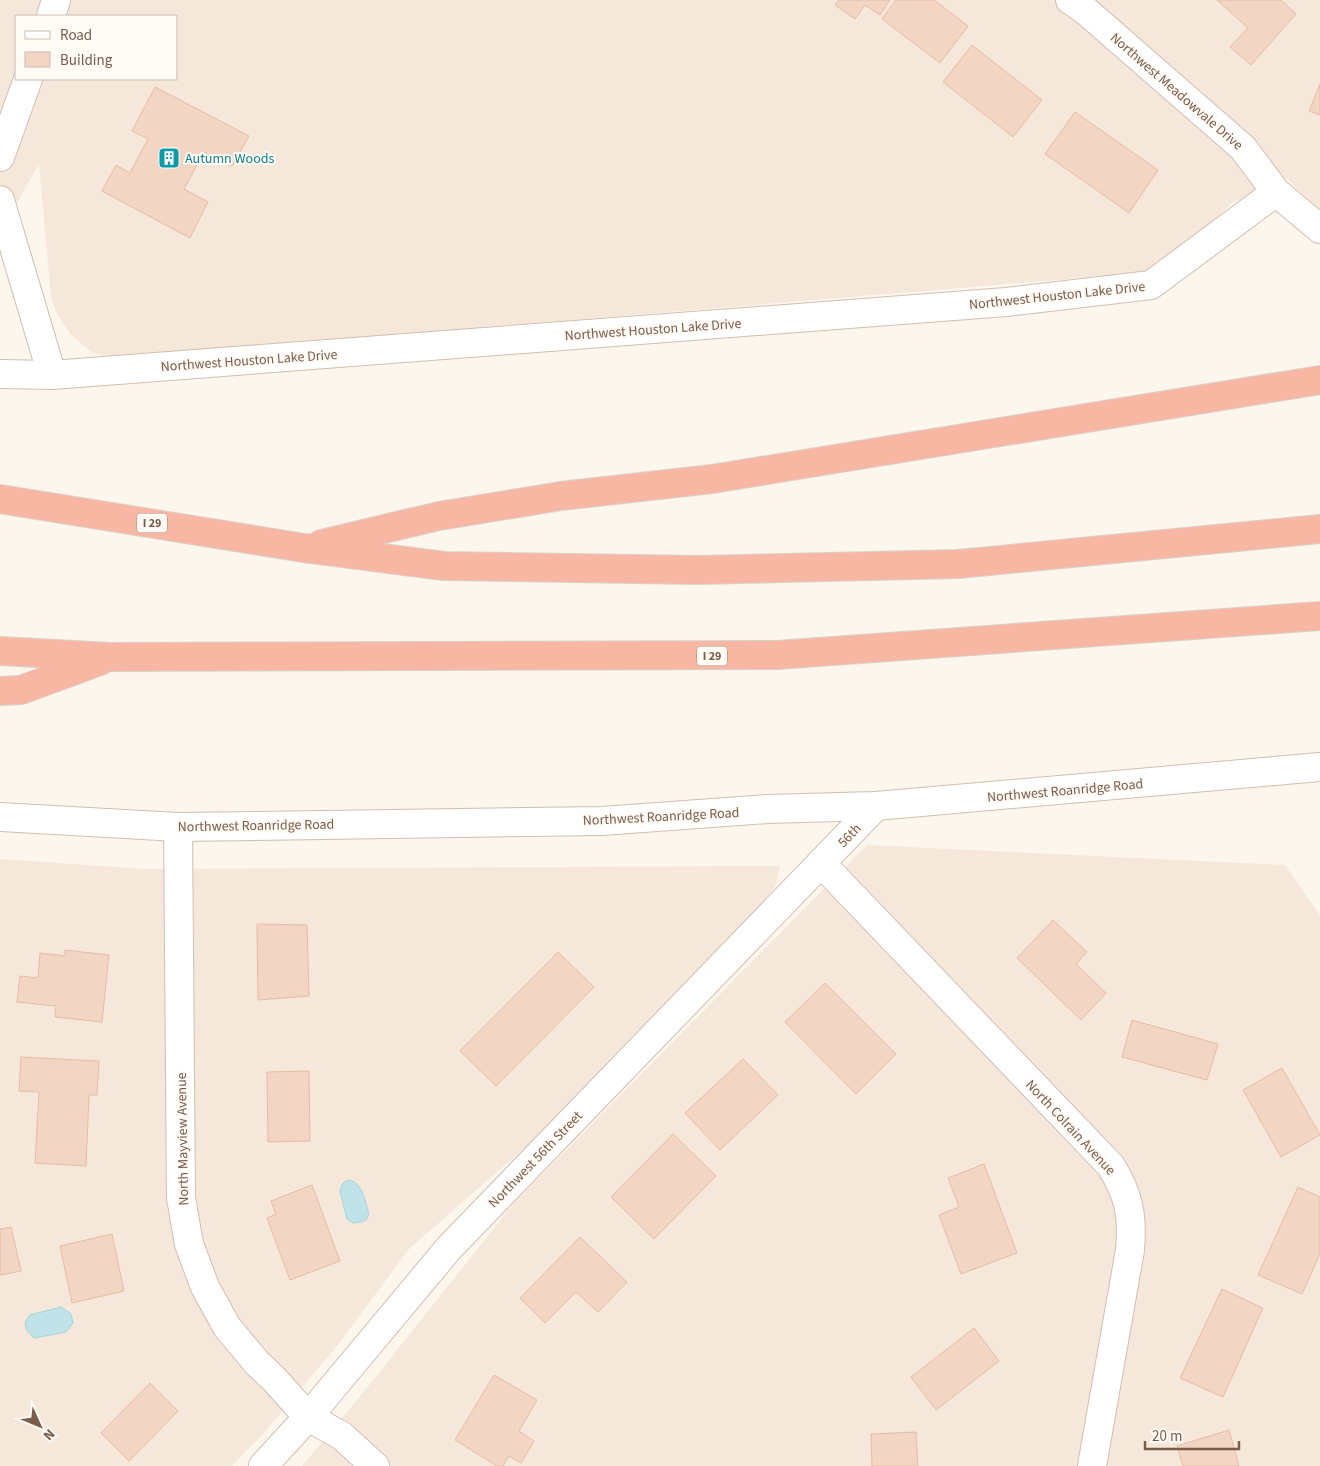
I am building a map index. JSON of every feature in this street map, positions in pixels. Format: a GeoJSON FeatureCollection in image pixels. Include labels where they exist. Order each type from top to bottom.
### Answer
{"type":"FeatureCollection","features":[{"type":"Feature","properties":{"kind":"highway"},"geometry":{"type":"LineString","coordinates":[[304,548],[438,516],[561,496],[722,478],[1320,380]]}},
{"type":"Feature","properties":{"kind":"highway","name":"I 29"},"geometry":{"type":"LineString","coordinates":[[0,498],[304,548],[444,566],[698,570],[958,564],[1309,530]]}},
{"type":"Feature","properties":{"kind":"highway","name":"I 29"},"geometry":{"type":"LineString","coordinates":[[0,651],[111,657],[776,655],[1315,616]]}},
{"type":"Feature","properties":{"kind":"highway"},"geometry":{"type":"LineString","coordinates":[[0,691],[20,690],[111,657]]}},
{"type":"Feature","properties":{"kind":"street"},"geometry":{"type":"LineString","coordinates":[[51,15],[56,0]]}},
{"type":"Feature","properties":{"kind":"street","name":"Northwest Meadowvale Drive"},"geometry":{"type":"LineString","coordinates":[[1070,0],[1086,11],[1243,148],[1276,192],[1320,229]]}},
{"type":"Feature","properties":{"kind":"street"},"geometry":{"type":"LineString","coordinates":[[0,157],[28,80]]}},
{"type":"Feature","properties":{"kind":"street","name":"Northwest Houston Lake Drive"},"geometry":{"type":"LineString","coordinates":[[0,374],[52,375],[1006,302],[1151,285],[1276,192]]}},
{"type":"Feature","properties":{"kind":"street"},"geometry":{"type":"LineString","coordinates":[[0,200],[52,375]]}},
{"type":"Feature","properties":{"kind":"street","name":"Northwest Roanridge Road"},"geometry":{"type":"LineString","coordinates":[[0,817],[178,827],[602,821],[767,809],[876,806],[1320,768]]}},
{"type":"Feature","properties":{"kind":"street","name":"56th"},"geometry":{"type":"LineString","coordinates":[[821,863],[876,806]]}},
{"type":"Feature","properties":{"kind":"street","name":"North Mayview Avenue"},"geometry":{"type":"LineString","coordinates":[[178,827],[181,1198],[189,1244],[205,1287],[227,1327],[257,1363],[308,1417],[342,1436],[375,1466]]}},
{"type":"Feature","properties":{"kind":"street","name":"Northwest 56th Street"},"geometry":{"type":"LineString","coordinates":[[263,1466],[308,1417],[449,1248],[821,863]]}},
{"type":"Feature","properties":{"kind":"street","name":"North Colrain Avenue"},"geometry":{"type":"LineString","coordinates":[[821,863],[1111,1166],[1123,1185],[1130,1209],[1132,1228],[1130,1250],[1092,1466]]}},
{"type":"Feature","properties":{"kind":"shaded area"},"geometry":{"type":"Polygon","coordinates":[[[0,0],[1320,0],[1320,211],[1286,178],[1233,202],[1201,233],[1168,259],[1145,271],[1069,279],[113,358],[94,353],[84,346],[71,335],[57,314],[51,297],[39,164],[0,233],[0,0]]]}},
{"type":"Feature","properties":{"kind":"shaded area"},"geometry":{"type":"Polygon","coordinates":[[[867,845],[1285,865],[1320,915],[1320,1466],[302,1466],[366,1389],[514,1203],[867,845]]]}},
{"type":"Feature","properties":{"kind":"shaded area"},"geometry":{"type":"Polygon","coordinates":[[[0,859],[146,869],[780,866],[776,885],[762,907],[554,1122],[409,1249],[337,1346],[264,1433],[232,1466],[0,1466],[0,859]]]}},
{"type":"Feature","properties":{"kind":"water"},"geometry":{"type":"Polygon","coordinates":[[[348,1180],[357,1184],[363,1193],[369,1214],[366,1220],[353,1223],[347,1219],[340,1191],[343,1183],[348,1180]]]}},
{"type":"Feature","properties":{"kind":"water"},"geometry":{"type":"Polygon","coordinates":[[[61,1307],[71,1314],[73,1323],[66,1332],[34,1338],[26,1329],[25,1323],[30,1315],[61,1307]]]}},
{"type":"Feature","properties":{"kind":"building"},"geometry":{"type":"Polygon","coordinates":[[[839,0],[890,0],[880,15],[865,5],[855,19],[835,5],[839,0]]]}},
{"type":"Feature","properties":{"kind":"building"},"geometry":{"type":"Polygon","coordinates":[[[896,0],[934,0],[968,26],[940,63],[882,19],[896,0]]]}},
{"type":"Feature","properties":{"kind":"building"},"geometry":{"type":"Polygon","coordinates":[[[1217,0],[1281,0],[1296,14],[1251,65],[1230,47],[1248,28],[1217,0]]]}},
{"type":"Feature","properties":{"kind":"building"},"geometry":{"type":"Polygon","coordinates":[[[972,45],[1042,100],[1013,137],[943,82],[972,45]]]}},
{"type":"Feature","properties":{"kind":"building"},"geometry":{"type":"Polygon","coordinates":[[[1320,84],[1320,115],[1309,111],[1320,84]]]}},
{"type":"Feature","properties":{"kind":"building","name":"Autumn Woods"},"geometry":{"type":"Polygon","coordinates":[[[155,87],[249,136],[232,166],[204,152],[184,189],[208,202],[190,238],[102,191],[116,165],[130,173],[148,139],[132,131],[155,87]]]}},
{"type":"Feature","properties":{"kind":"building"},"geometry":{"type":"Polygon","coordinates":[[[1075,112],[1158,170],[1129,213],[1045,154],[1075,112]]]}},
{"type":"Feature","properties":{"kind":"building"},"geometry":{"type":"Polygon","coordinates":[[[1053,920],[1087,952],[1076,964],[1106,993],[1081,1020],[1017,958],[1053,920]]]}},
{"type":"Feature","properties":{"kind":"building"},"geometry":{"type":"Polygon","coordinates":[[[257,924],[307,925],[309,996],[258,1000],[257,924]]]}},
{"type":"Feature","properties":{"kind":"building"},"geometry":{"type":"Polygon","coordinates":[[[65,950],[109,955],[102,1022],[55,1017],[56,1006],[17,1002],[20,976],[38,978],[40,953],[65,956],[65,950]]]}},
{"type":"Feature","properties":{"kind":"building"},"geometry":{"type":"Polygon","coordinates":[[[558,952],[594,987],[496,1086],[460,1051],[558,952]]]}},
{"type":"Feature","properties":{"kind":"building"},"geometry":{"type":"Polygon","coordinates":[[[825,983],[896,1054],[856,1094],[785,1022],[825,983]]]}},
{"type":"Feature","properties":{"kind":"building"},"geometry":{"type":"Polygon","coordinates":[[[1132,1020],[1218,1044],[1207,1080],[1122,1057],[1132,1020]]]}},
{"type":"Feature","properties":{"kind":"building"},"geometry":{"type":"Polygon","coordinates":[[[21,1057],[99,1061],[97,1095],[89,1095],[86,1166],[35,1163],[39,1092],[19,1091],[21,1057]]]}},
{"type":"Feature","properties":{"kind":"building"},"geometry":{"type":"Polygon","coordinates":[[[743,1059],[778,1095],[720,1150],[685,1113],[743,1059]]]}},
{"type":"Feature","properties":{"kind":"building"},"geometry":{"type":"Polygon","coordinates":[[[1282,1068],[1320,1135],[1281,1157],[1243,1090],[1282,1068]]]}},
{"type":"Feature","properties":{"kind":"building"},"geometry":{"type":"Polygon","coordinates":[[[309,1071],[310,1141],[268,1142],[267,1072],[309,1071]]]}},
{"type":"Feature","properties":{"kind":"building"},"geometry":{"type":"Polygon","coordinates":[[[673,1134],[716,1176],[654,1239],[611,1197],[673,1134]]]}},
{"type":"Feature","properties":{"kind":"building"},"geometry":{"type":"Polygon","coordinates":[[[984,1164],[1017,1253],[961,1274],[939,1215],[959,1207],[948,1178],[984,1164]]]}},
{"type":"Feature","properties":{"kind":"building"},"geometry":{"type":"Polygon","coordinates":[[[312,1185],[340,1261],[290,1280],[267,1218],[276,1214],[271,1201],[312,1185]]]}},
{"type":"Feature","properties":{"kind":"building"},"geometry":{"type":"Polygon","coordinates":[[[1298,1187],[1320,1197],[1320,1254],[1302,1294],[1258,1275],[1298,1187]]]}},
{"type":"Feature","properties":{"kind":"building"},"geometry":{"type":"Polygon","coordinates":[[[11,1227],[21,1271],[0,1275],[0,1229],[11,1227]]]}},
{"type":"Feature","properties":{"kind":"building"},"geometry":{"type":"Polygon","coordinates":[[[112,1234],[124,1291],[72,1303],[60,1246],[112,1234]]]}},
{"type":"Feature","properties":{"kind":"building"},"geometry":{"type":"Polygon","coordinates":[[[580,1237],[627,1282],[598,1312],[576,1292],[545,1323],[520,1298],[580,1237]]]}},
{"type":"Feature","properties":{"kind":"building"},"geometry":{"type":"Polygon","coordinates":[[[1222,1289],[1263,1308],[1223,1397],[1180,1378],[1222,1289]]]}},
{"type":"Feature","properties":{"kind":"building"},"geometry":{"type":"Polygon","coordinates":[[[974,1328],[999,1361],[936,1410],[911,1377],[974,1328]]]}},
{"type":"Feature","properties":{"kind":"building"},"geometry":{"type":"Polygon","coordinates":[[[494,1375],[537,1400],[519,1431],[534,1441],[521,1463],[509,1456],[503,1466],[497,1466],[455,1440],[494,1375]]]}},
{"type":"Feature","properties":{"kind":"building"},"geometry":{"type":"Polygon","coordinates":[[[150,1383],[178,1411],[129,1461],[101,1433],[150,1383]]]}},
{"type":"Feature","properties":{"kind":"building"},"geometry":{"type":"Polygon","coordinates":[[[1229,1430],[1239,1466],[1183,1466],[1177,1446],[1229,1430]]]}},
{"type":"Feature","properties":{"kind":"building"},"geometry":{"type":"Polygon","coordinates":[[[916,1432],[918,1466],[872,1466],[871,1434],[916,1432]]]}},
{"type":"Feature","properties":{"kind":"place","name":"Autumn Woods"},"geometry":{"type":"Point","coordinates":[169,158]}}]}
